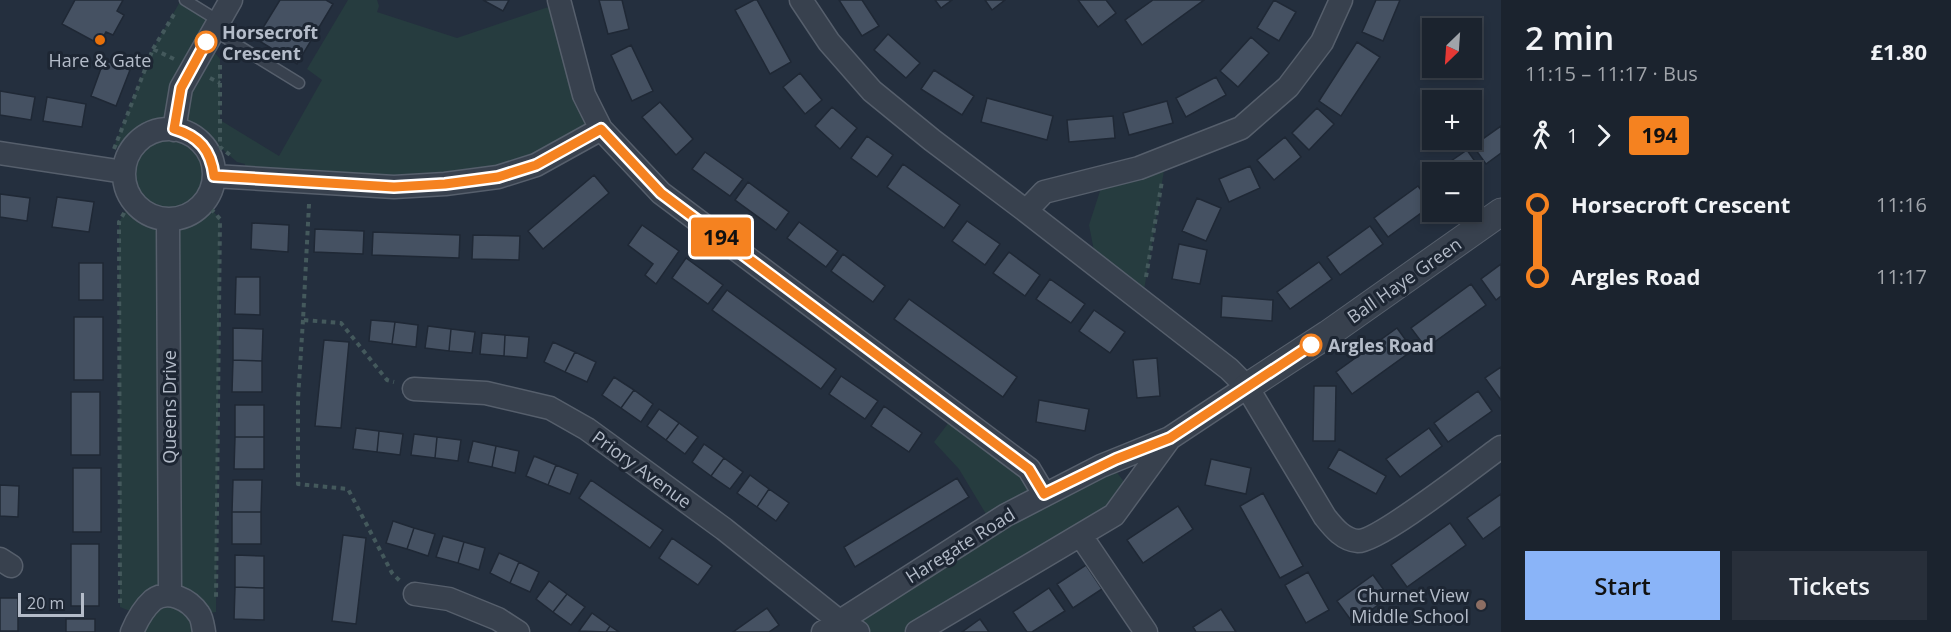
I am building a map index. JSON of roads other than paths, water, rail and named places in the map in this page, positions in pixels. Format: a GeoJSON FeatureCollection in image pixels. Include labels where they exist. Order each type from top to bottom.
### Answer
{"type":"FeatureCollection","features":[{"type":"Feature","properties":{"kind":"street"},"geometry":{"type":"LineString","coordinates":[[174,129],[181,88],[192,68],[221,31],[231,0]]}},
{"type":"Feature","properties":{"kind":"street"},"geometry":{"type":"LineString","coordinates":[[559,0],[584,95],[601,129],[661,193],[1029,469],[1044,494]]}},
{"type":"Feature","properties":{"kind":"street"},"geometry":{"type":"LineString","coordinates":[[801,0],[829,42],[872,91],[1229,369],[1247,387],[1325,517],[1337,533],[1358,541],[1381,533],[1501,447]]}},
{"type":"Feature","properties":{"kind":"street"},"geometry":{"type":"LineString","coordinates":[[1026,211],[1044,192],[1166,159],[1241,128],[1288,87],[1322,42],[1341,0]]}},
{"type":"Feature","properties":{"kind":"street"},"geometry":{"type":"LineString","coordinates":[[0,153],[115,171],[141,210],[154,217],[168,219],[182,218],[205,202],[212,189],[214,176],[213,162],[207,150],[192,136],[174,129],[159,130],[146,136],[135,145],[115,171]]}},
{"type":"Feature","properties":{"kind":"street"},"geometry":{"type":"LineString","coordinates":[[214,176],[394,187],[445,184],[498,177],[536,165],[601,129]]}},
{"type":"Feature","properties":{"kind":"street","name":"Ball Haye Green"},"geometry":{"type":"LineString","coordinates":[[1247,387],[1501,212]]}},
{"type":"Feature","properties":{"kind":"street","name":"Queens Drive"},"geometry":{"type":"LineString","coordinates":[[168,219],[170,594]]}},
{"type":"Feature","properties":{"kind":"street","name":"Haregate Road"},"geometry":{"type":"LineString","coordinates":[[840,628],[953,548],[1044,494],[1101,466],[1170,438],[1247,387]]}},
{"type":"Feature","properties":{"kind":"street","name":"Priory Avenue"},"geometry":{"type":"LineString","coordinates":[[414,389],[486,393],[550,408],[587,429],[724,529],[840,628]]}},
{"type":"Feature","properties":{"kind":"street","name":"Haregate Road"},"geometry":{"type":"LineString","coordinates":[[917,632],[1114,515],[1170,438]]}},
{"type":"Feature","properties":{"kind":"street"},"geometry":{"type":"LineString","coordinates":[[1101,466],[1115,470],[1125,483],[1126,500]]}},
{"type":"Feature","properties":{"kind":"street"},"geometry":{"type":"LineString","coordinates":[[1081,536],[1146,632]]}},
{"type":"Feature","properties":{"kind":"street"},"geometry":{"type":"LineString","coordinates":[[136,623],[155,599],[170,594],[188,602],[202,623]]}},
{"type":"Feature","properties":{"kind":"street"},"geometry":{"type":"LineString","coordinates":[[415,594],[449,599],[498,619],[518,632]]}},
{"type":"Feature","properties":{"kind":"lane"},"geometry":{"type":"LineString","coordinates":[[181,4],[299,83]]}},
{"type":"Feature","properties":{"kind":"place","name":"Hare & Gate"},"geometry":{"type":"Point","coordinates":[100,40]}},
{"type":"Feature","properties":{"kind":"place","name":"Horsecroft Crescent"},"geometry":{"type":"Point","coordinates":[206,42]}},
{"type":"Feature","properties":{"kind":"place","name":"Argles Road"},"geometry":{"type":"Point","coordinates":[1311,345]}},
{"type":"Feature","properties":{"kind":"place","name":"Churnet View Middle School"},"geometry":{"type":"Point","coordinates":[1481,605]}}]}
